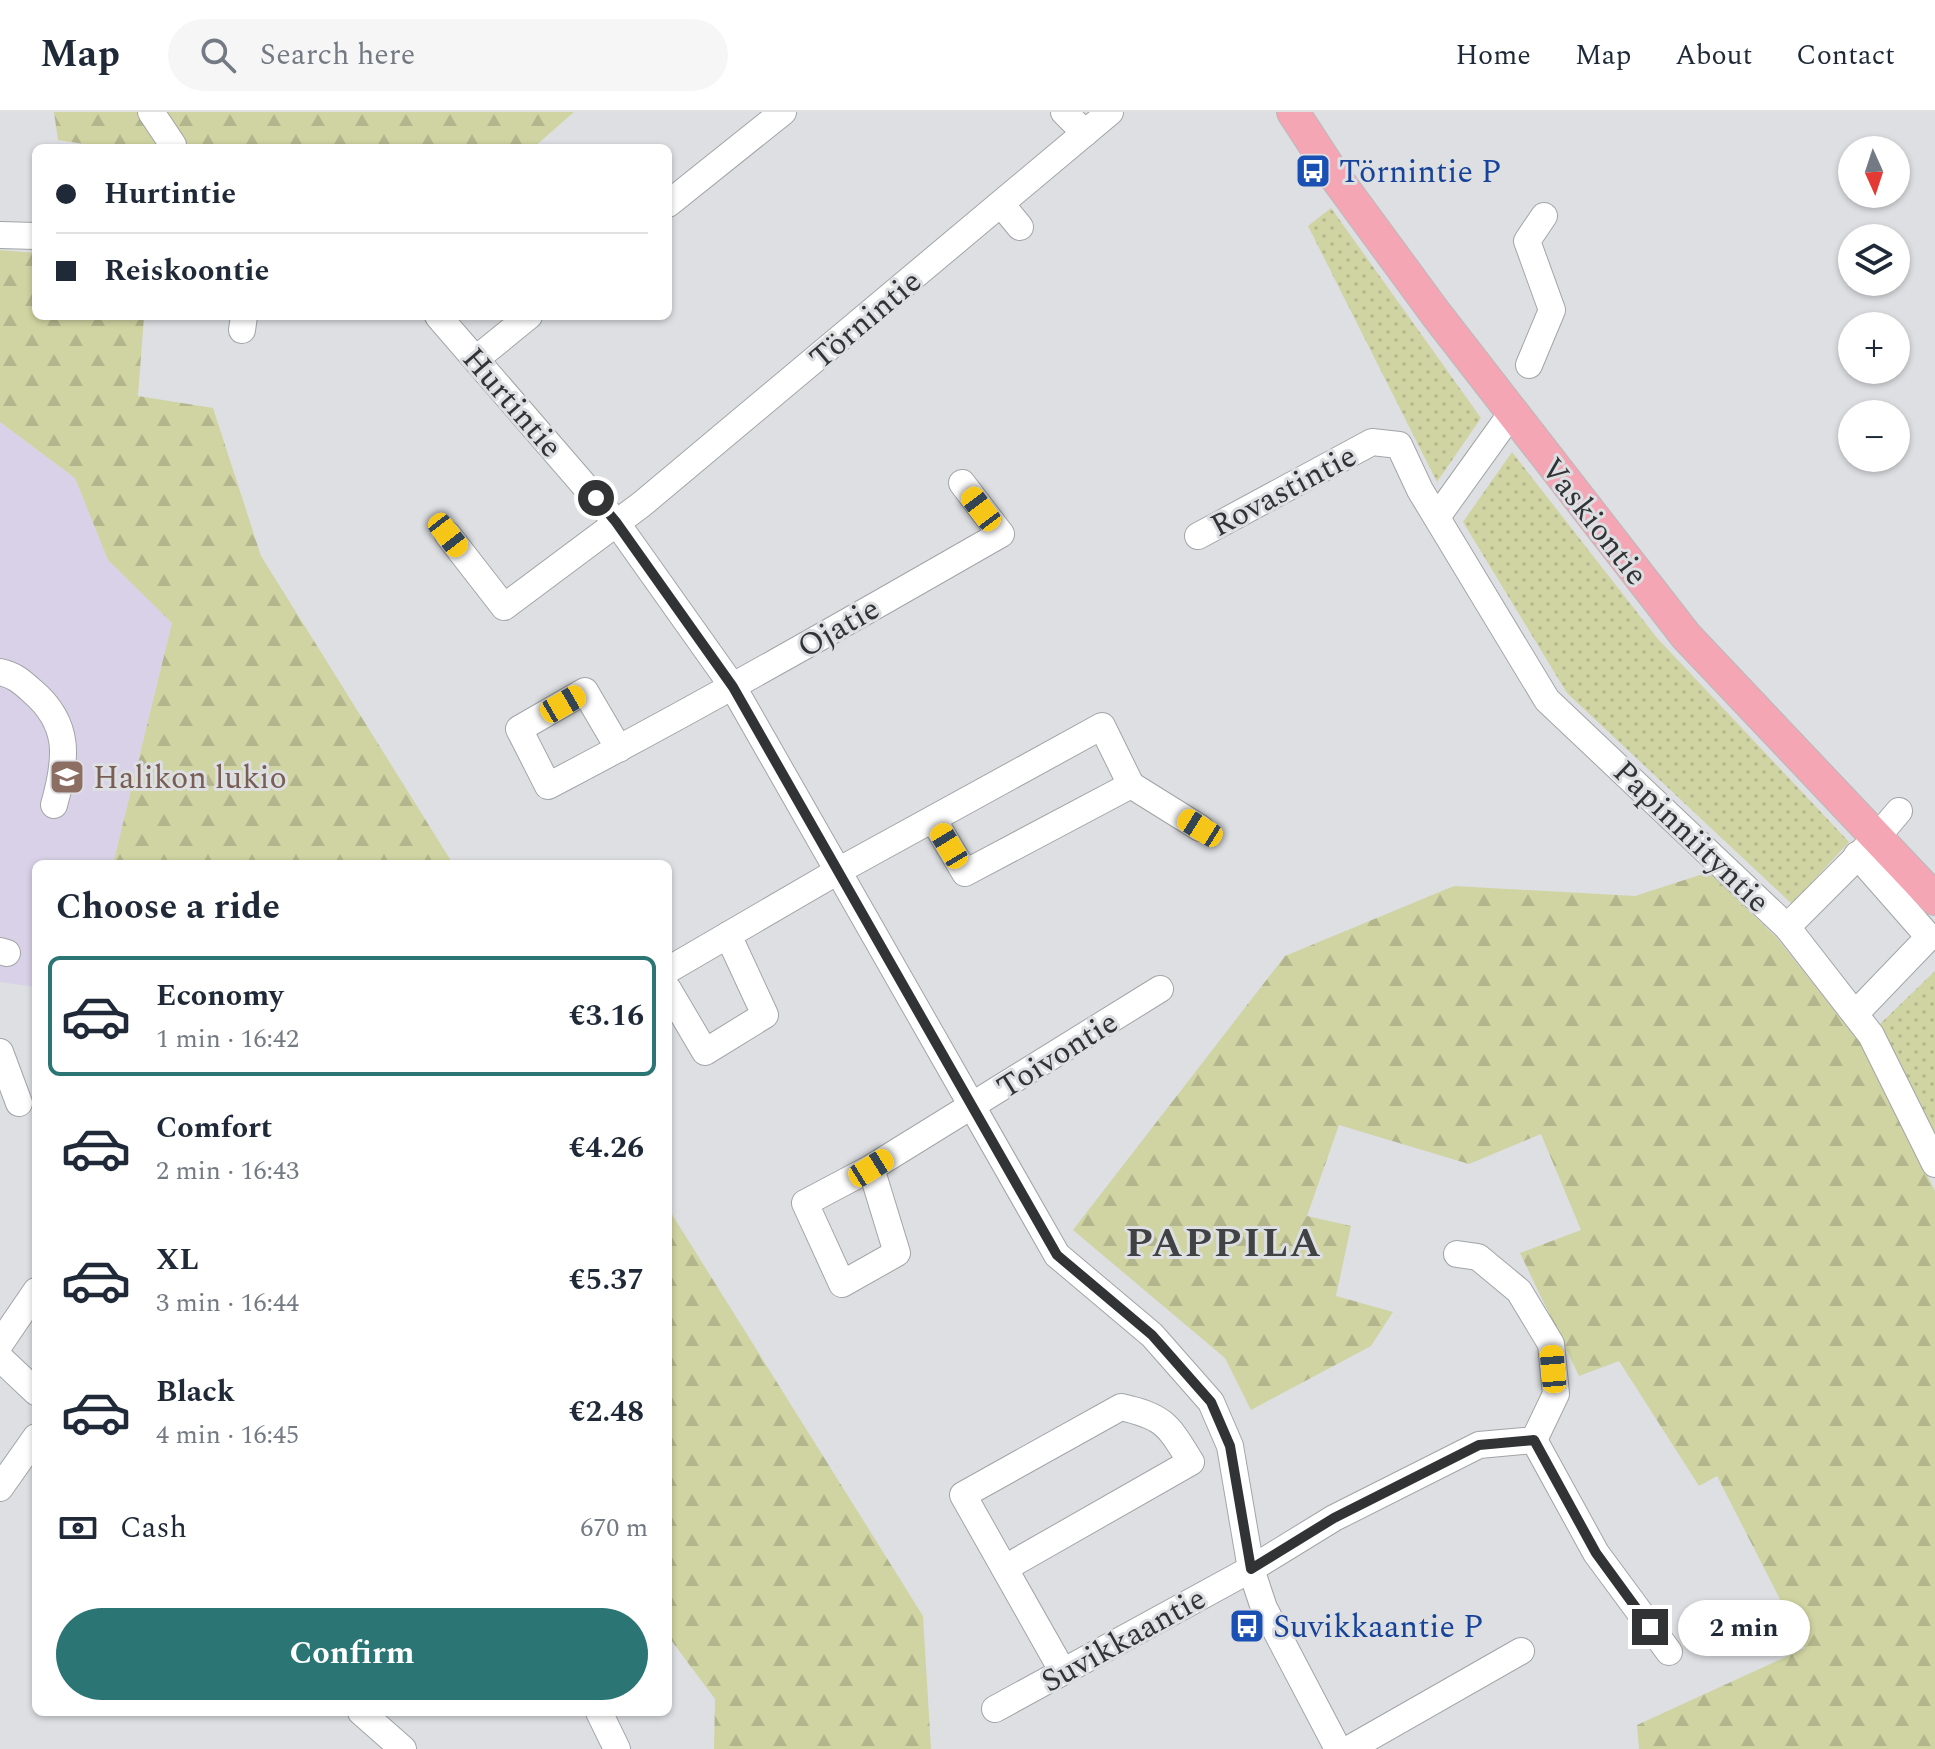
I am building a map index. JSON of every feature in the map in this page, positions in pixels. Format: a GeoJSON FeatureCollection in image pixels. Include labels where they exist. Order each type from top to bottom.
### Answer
{"type":"FeatureCollection","features":[{"type":"Feature","properties":{"kind":"main road","name":"Vaskiontie"},"geometry":{"type":"LineString","coordinates":[[1293,112],[1334,175],[1511,414],[1686,636],[1867,846],[1935,899]]}},
{"type":"Feature","properties":{"kind":"street"},"geometry":{"type":"LineString","coordinates":[[151,112],[172,144]]}},
{"type":"Feature","properties":{"kind":"street"},"geometry":{"type":"LineString","coordinates":[[672,201],[783,112]]}},
{"type":"Feature","properties":{"kind":"street"},"geometry":{"type":"LineString","coordinates":[[1064,112],[1085,133]]}},
{"type":"Feature","properties":{"kind":"street","name":"Törnintie"},"geometry":{"type":"LineString","coordinates":[[448,535],[504,607],[654,494],[1110,112]]}},
{"type":"Feature","properties":{"kind":"street"},"geometry":{"type":"LineString","coordinates":[[1001,204],[1020,227]]}},
{"type":"Feature","properties":{"kind":"street"},"geometry":{"type":"LineString","coordinates":[[1529,365],[1552,310],[1527,241],[1544,216]]}},
{"type":"Feature","properties":{"kind":"street"},"geometry":{"type":"LineString","coordinates":[[0,235],[32,236]]}},
{"type":"Feature","properties":{"kind":"street","name":"Hurtintie"},"geometry":{"type":"LineString","coordinates":[[442,320],[616,522],[733,687],[1057,1255],[1152,1335],[1211,1402],[1230,1446],[1251,1569],[1264,1608],[1338,1749]]}},
{"type":"Feature","properties":{"kind":"street"},"geometry":{"type":"LineString","coordinates":[[476,359],[524,320]]}},
{"type":"Feature","properties":{"kind":"street"},"geometry":{"type":"LineString","coordinates":[[1437,517],[1511,414]]}},
{"type":"Feature","properties":{"kind":"street","name":"Rovastintie"},"geometry":{"type":"LineString","coordinates":[[1198,536],[1372,442],[1399,445],[1420,490],[1437,517]]}},
{"type":"Feature","properties":{"kind":"street","name":"Ojatie"},"geometry":{"type":"LineString","coordinates":[[619,749],[1001,534],[962,483]]}},
{"type":"Feature","properties":{"kind":"street","name":"Papinniityntie"},"geometry":{"type":"LineString","coordinates":[[1437,517],[1547,700],[1787,927],[1856,1013],[1871,1035],[1935,1164]]}},
{"type":"Feature","properties":{"kind":"street"},"geometry":{"type":"LineString","coordinates":[[0,672],[14,675],[45,702],[59,726],[63,772],[54,805]]}},
{"type":"Feature","properties":{"kind":"street"},"geometry":{"type":"LineString","coordinates":[[672,968],[838,871],[1102,726],[1131,785],[1200,828]]}},
{"type":"Feature","properties":{"kind":"street"},"geometry":{"type":"LineString","coordinates":[[933,819],[965,873],[1131,785]]}},
{"type":"Feature","properties":{"kind":"street"},"geometry":{"type":"LineString","coordinates":[[1787,927],[1899,811]]}},
{"type":"Feature","properties":{"kind":"street"},"geometry":{"type":"LineString","coordinates":[[1856,1013],[1929,937],[1867,846]]}},
{"type":"Feature","properties":{"kind":"street"},"geometry":{"type":"LineString","coordinates":[[672,996],[705,1052],[765,1015],[728,935]]}},
{"type":"Feature","properties":{"kind":"street","name":"Toivontie"},"geometry":{"type":"LineString","coordinates":[[871,1168],[1160,989]]}},
{"type":"Feature","properties":{"kind":"street"},"geometry":{"type":"LineString","coordinates":[[0,1052],[19,1103]]}},
{"type":"Feature","properties":{"kind":"street"},"geometry":{"type":"LineString","coordinates":[[1457,1254],[1478,1257],[1519,1291],[1551,1344],[1556,1394],[1534,1440],[1596,1553],[1669,1652]]}},
{"type":"Feature","properties":{"kind":"street"},"geometry":{"type":"LineString","coordinates":[[0,1344],[32,1297]]}},
{"type":"Feature","properties":{"kind":"street"},"geometry":{"type":"LineString","coordinates":[[0,1358],[32,1388]]}},
{"type":"Feature","properties":{"kind":"street"},"geometry":{"type":"LineString","coordinates":[[1005,1568],[1191,1462],[1169,1426],[1145,1412],[1121,1407],[963,1495],[1063,1672]]}},
{"type":"Feature","properties":{"kind":"street","name":"Suvikkaantie"},"geometry":{"type":"LineString","coordinates":[[995,1709],[1251,1569],[1334,1518],[1479,1445],[1534,1440]]}},
{"type":"Feature","properties":{"kind":"street"},"geometry":{"type":"LineString","coordinates":[[0,1488],[32,1443]]}},
{"type":"Feature","properties":{"kind":"street"},"geometry":{"type":"LineString","coordinates":[[1349,1749],[1521,1651]]}},
{"type":"Feature","properties":{"kind":"street"},"geometry":{"type":"LineString","coordinates":[[366,1716],[403,1749]]}},
{"type":"Feature","properties":{"kind":"street"},"geometry":{"type":"LineString","coordinates":[[601,1716],[617,1749]]}},
{"type":"Feature","properties":{"kind":"shaded area"},"geometry":{"type":"Polygon","coordinates":[[[0,422],[75,478],[108,560],[172,623],[114,860],[32,860],[32,986],[0,982],[0,422]]]}},
{"type":"Feature","properties":{"kind":"green space"},"geometry":{"type":"Polygon","coordinates":[[[54,112],[574,112],[538,144],[84,144],[58,140],[54,112]]]}},
{"type":"Feature","properties":{"kind":"green space"},"geometry":{"type":"Polygon","coordinates":[[[1331,208],[1481,418],[1437,482],[1308,226],[1331,208]]]}},
{"type":"Feature","properties":{"kind":"green space"},"geometry":{"type":"Polygon","coordinates":[[[0,250],[32,253],[32,320],[144,320],[138,396],[213,408],[261,556],[451,860],[114,860],[172,623],[108,560],[75,478],[0,422],[0,250]]]}},
{"type":"Feature","properties":{"kind":"green space"},"geometry":{"type":"Polygon","coordinates":[[[1512,452],[1657,638],[1849,842],[1792,904],[1567,693],[1463,522],[1512,452]]]}},
{"type":"Feature","properties":{"kind":"green space"},"geometry":{"type":"Polygon","coordinates":[[[1709,872],[1777,938],[1862,1045],[1935,1191],[1935,1749],[1639,1749],[1637,1725],[1805,1648],[1717,1476],[1699,1486],[1619,1361],[1579,1376],[1520,1253],[1581,1230],[1541,1134],[1469,1164],[1339,1125],[1307,1216],[1351,1226],[1336,1296],[1393,1312],[1371,1346],[1251,1410],[1225,1358],[1073,1230],[1285,956],[1454,886],[1635,896],[1709,872]]]}},
{"type":"Feature","properties":{"kind":"green space"},"geometry":{"type":"Polygon","coordinates":[[[1935,971],[1935,1134],[1878,1026],[1935,971]]]}},
{"type":"Feature","properties":{"kind":"green space"},"geometry":{"type":"Polygon","coordinates":[[[672,1214],[923,1616],[931,1749],[714,1749],[715,1699],[672,1641],[672,1214]]]}},
{"type":"Feature","properties":{"kind":"place","name":"Törnintie P"},"geometry":{"type":"Point","coordinates":[1313,171]}},
{"type":"Feature","properties":{"kind":"place","name":"Halikon lukio"},"geometry":{"type":"Point","coordinates":[67,777]}},
{"type":"Feature","properties":{"kind":"place","name":"Suvikkaantie P"},"geometry":{"type":"Point","coordinates":[1247,1626]}},
{"type":"Feature","properties":{"kind":"district","name":"PAPPILA"},"geometry":{"type":"Point","coordinates":[1224,1242]}},
{"type":"Feature","properties":{"kind":"route"},"geometry":{"type":"LineString","coordinates":[[596,498],[733,687],[1057,1255],[1152,1335],[1211,1402],[1230,1446],[1251,1569],[1334,1518],[1479,1445],[1534,1440],[1596,1553],[1650,1627]]}}]}
